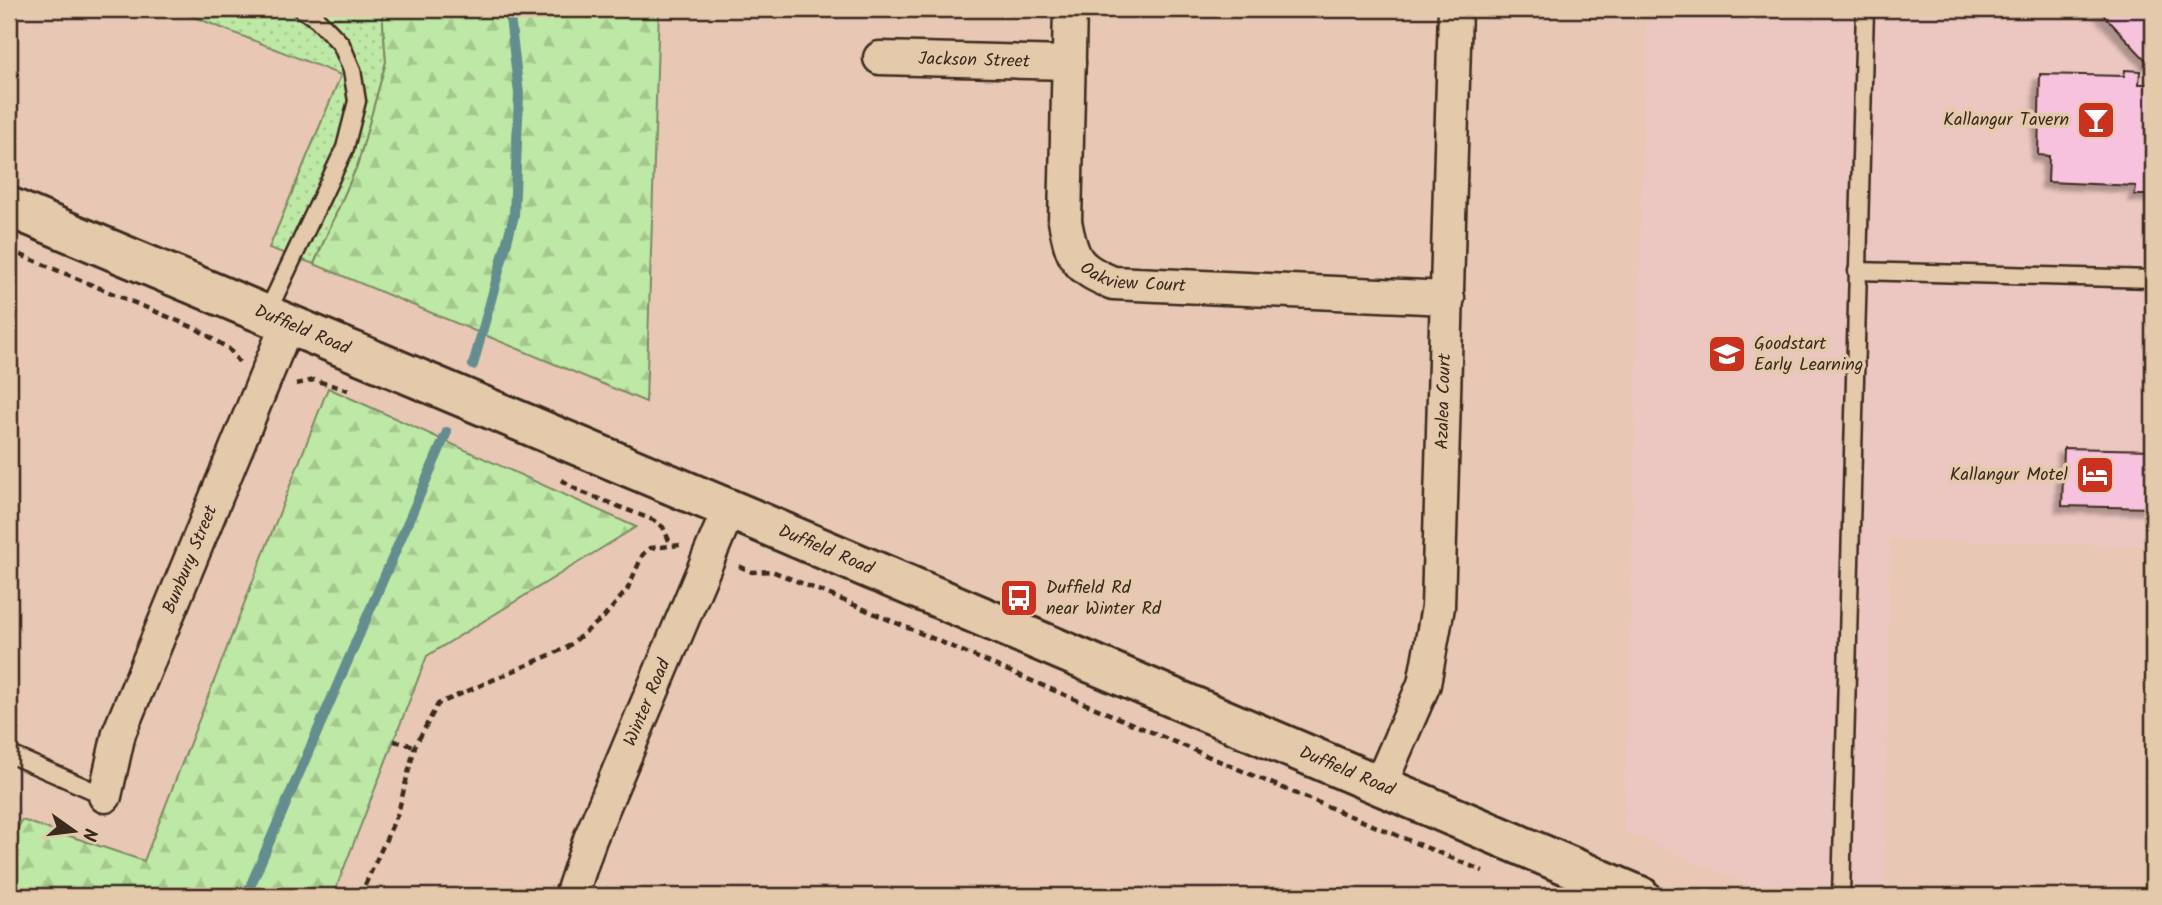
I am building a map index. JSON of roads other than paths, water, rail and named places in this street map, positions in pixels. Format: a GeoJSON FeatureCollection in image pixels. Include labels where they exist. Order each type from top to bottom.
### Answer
{"type":"FeatureCollection","features":[{"type":"Feature","properties":{"kind":"street","name":"Oakview Court"},"geometry":{"type":"LineString","coordinates":[[1070,9],[1065,220],[1070,251],[1088,273],[1113,283],[1448,299]]}},
{"type":"Feature","properties":{"kind":"street","name":"Azalea Court"},"geometry":{"type":"LineString","coordinates":[[1381,786],[1424,684],[1438,607],[1455,9]]}},
{"type":"Feature","properties":{"kind":"street","name":"Jackson Street"},"geometry":{"type":"LineString","coordinates":[[880,58],[1069,63]]}},
{"type":"Feature","properties":{"kind":"street","name":"Duffield Road"},"geometry":{"type":"LineString","coordinates":[[9,207],[1640,896]]}},
{"type":"Feature","properties":{"kind":"street","name":"Bunbury Street"},"geometry":{"type":"LineString","coordinates":[[105,796],[118,733],[267,374],[276,320]]}},
{"type":"Feature","properties":{"kind":"street","name":"Winter Road"},"geometry":{"type":"LineString","coordinates":[[577,894],[590,839],[729,509]]}},
{"type":"Feature","properties":{"kind":"lane"},"geometry":{"type":"LineString","coordinates":[[276,320],[345,148],[357,101],[352,70],[341,44],[317,19],[302,9]]}},
{"type":"Feature","properties":{"kind":"lane"},"geometry":{"type":"LineString","coordinates":[[1841,896],[1864,9]]}},
{"type":"Feature","properties":{"kind":"lane"},"geometry":{"type":"LineString","coordinates":[[1857,271],[2153,279]]}},
{"type":"Feature","properties":{"kind":"lane"},"geometry":{"type":"LineString","coordinates":[[9,754],[105,796]]}},
{"type":"Feature","properties":{"kind":"waterway"},"geometry":{"type":"LineString","coordinates":[[473,365],[514,216],[519,94],[509,9]]}},
{"type":"Feature","properties":{"kind":"waterway"},"geometry":{"type":"LineString","coordinates":[[246,896],[447,432]]}},
{"type":"Feature","properties":{"kind":"place","name":"Kallangur Tavern"},"geometry":{"type":"Point","coordinates":[2096,120]}},
{"type":"Feature","properties":{"kind":"place","name":"Goodstart Early Learning"},"geometry":{"type":"Point","coordinates":[1727,354]}},
{"type":"Feature","properties":{"kind":"place","name":"Kallangur Motel"},"geometry":{"type":"Point","coordinates":[2095,475]}},
{"type":"Feature","properties":{"kind":"place","name":"Duffield Rd near Winter Rd"},"geometry":{"type":"Point","coordinates":[1019,598]}}]}
